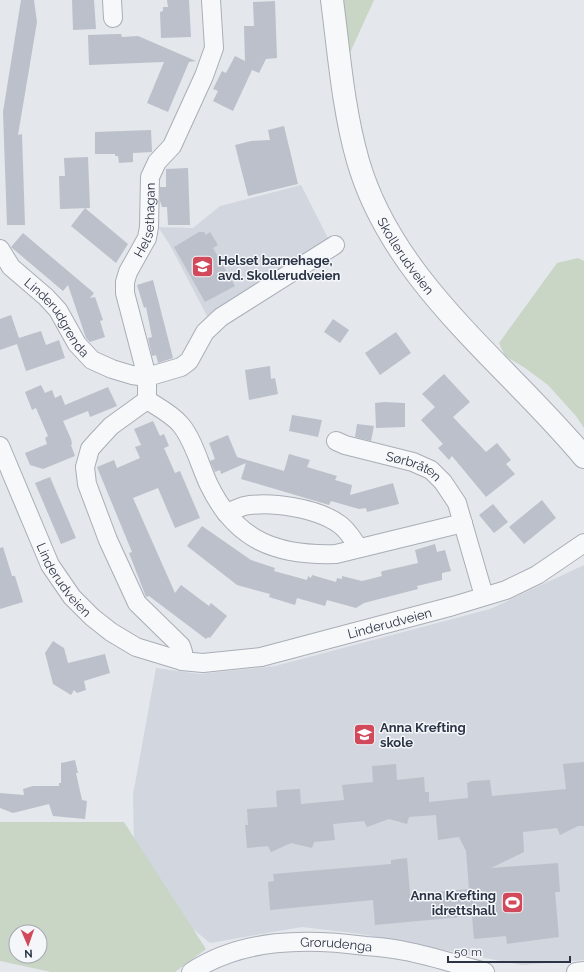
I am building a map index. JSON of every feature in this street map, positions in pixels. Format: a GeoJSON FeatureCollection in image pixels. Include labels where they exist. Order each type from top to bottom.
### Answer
{"type":"FeatureCollection","features":[{"type":"Feature","properties":{"kind":"street"},"geometry":{"type":"LineString","coordinates":[[112,0],[113,18]]}},
{"type":"Feature","properties":{"kind":"street","name":"Helsethagan"},"geometry":{"type":"LineString","coordinates":[[147,377],[125,294],[125,282],[128,272],[147,238],[149,227],[150,177],[157,162],[172,146],[204,76],[214,48],[211,0]]}},
{"type":"Feature","properties":{"kind":"street","name":"Skollerudveien"},"geometry":{"type":"LineString","coordinates":[[332,0],[342,74],[356,155],[383,221],[426,286],[460,326],[562,430],[584,456]]}},
{"type":"Feature","properties":{"kind":"street"},"geometry":{"type":"LineString","coordinates":[[146,400],[147,377],[181,367],[189,361],[205,332],[221,317],[335,245]]}},
{"type":"Feature","properties":{"kind":"street","name":"Linderudgrenda"},"geometry":{"type":"LineString","coordinates":[[0,249],[11,268],[46,297],[58,310],[77,344],[92,360],[125,374],[147,377]]}},
{"type":"Feature","properties":{"kind":"street"},"geometry":{"type":"LineString","coordinates":[[146,400],[181,424],[189,438],[218,502],[248,534],[269,546],[291,552],[336,554],[463,523]]}},
{"type":"Feature","properties":{"kind":"street"},"geometry":{"type":"LineString","coordinates":[[146,400],[112,426],[90,450],[85,467],[87,484],[108,540],[132,594],[138,603],[181,646],[183,652],[182,661]]}},
{"type":"Feature","properties":{"kind":"street","name":"Sørbråten"},"geometry":{"type":"LineString","coordinates":[[336,441],[345,446],[413,462],[431,470],[452,493],[457,503],[484,596]]}},
{"type":"Feature","properties":{"kind":"street","name":"Linderudveien"},"geometry":{"type":"LineString","coordinates":[[0,446],[50,565],[72,598],[111,632],[136,647],[182,661],[210,663],[261,657],[506,590],[537,575],[584,543]]}},
{"type":"Feature","properties":{"kind":"street"},"geometry":{"type":"LineString","coordinates":[[226,512],[244,506],[268,505],[296,508],[326,516],[340,525],[359,548]]}},
{"type":"Feature","properties":{"kind":"street","name":"Grorudenga"},"geometry":{"type":"LineString","coordinates":[[191,972],[222,957],[250,948],[293,941],[326,941],[405,950],[485,972]]}},
{"type":"Feature","properties":{"kind":"street"},"geometry":{"type":"LineString","coordinates":[[576,972],[584,971]]}},
{"type":"Feature","properties":{"kind":"shaded area"},"geometry":{"type":"Polygon","coordinates":[[[301,185],[329,240],[207,316],[170,245],[158,227],[193,228],[220,206],[301,185]]]}},
{"type":"Feature","properties":{"kind":"shaded area","name":"Anna Krefting skole"},"geometry":{"type":"Polygon","coordinates":[[[584,565],[584,960],[522,965],[361,934],[302,927],[210,943],[154,897],[134,846],[133,795],[156,668],[200,674],[275,666],[490,609],[584,565]]]}},
{"type":"Feature","properties":{"kind":"green space"},"geometry":{"type":"Polygon","coordinates":[[[341,0],[374,0],[349,55],[341,0]]]}},
{"type":"Feature","properties":{"kind":"green space"},"geometry":{"type":"Polygon","coordinates":[[[578,258],[584,261],[584,428],[576,416],[548,385],[525,368],[505,356],[499,343],[557,263],[578,258]]]}},
{"type":"Feature","properties":{"kind":"green space"},"geometry":{"type":"Polygon","coordinates":[[[0,822],[124,822],[206,949],[175,972],[51,972],[14,964],[48,964],[48,924],[8,924],[8,963],[0,961],[0,822]]]}},
{"type":"Feature","properties":{"kind":"building"},"geometry":{"type":"Polygon","coordinates":[[[21,0],[34,0],[37,22],[18,135],[22,134],[25,225],[7,225],[3,112],[21,0]]]}},
{"type":"Feature","properties":{"kind":"building"},"geometry":{"type":"Polygon","coordinates":[[[72,0],[94,0],[96,29],[73,30],[72,0]]]}},
{"type":"Feature","properties":{"kind":"building"},"geometry":{"type":"Polygon","coordinates":[[[167,0],[189,0],[191,37],[161,38],[160,12],[163,11],[163,7],[168,7],[167,0]]]}},
{"type":"Feature","properties":{"kind":"building"},"geometry":{"type":"Polygon","coordinates":[[[275,1],[277,58],[266,59],[259,73],[252,70],[233,111],[213,101],[218,91],[213,89],[222,71],[226,73],[235,56],[245,61],[244,26],[254,26],[253,2],[275,1]]]}},
{"type":"Feature","properties":{"kind":"building"},"geometry":{"type":"Polygon","coordinates":[[[121,34],[122,37],[138,36],[196,61],[189,62],[168,112],[147,103],[164,62],[89,65],[88,35],[121,34]]]}},
{"type":"Feature","properties":{"kind":"building"},"geometry":{"type":"Polygon","coordinates":[[[284,126],[298,184],[248,196],[235,145],[251,141],[270,140],[268,130],[284,126]]]}},
{"type":"Feature","properties":{"kind":"building"},"geometry":{"type":"Polygon","coordinates":[[[151,130],[152,152],[133,153],[133,162],[119,163],[118,156],[115,156],[115,154],[95,154],[95,132],[151,130]]]}},
{"type":"Feature","properties":{"kind":"building"},"geometry":{"type":"Polygon","coordinates":[[[88,157],[90,208],[60,209],[59,176],[65,176],[64,158],[88,157]]]}},
{"type":"Feature","properties":{"kind":"building"},"geometry":{"type":"Polygon","coordinates":[[[188,168],[190,225],[168,225],[167,207],[162,207],[160,201],[160,187],[166,187],[166,169],[188,168]]]}},
{"type":"Feature","properties":{"kind":"building"},"geometry":{"type":"Polygon","coordinates":[[[85,208],[128,244],[116,263],[71,226],[85,208]]]}},
{"type":"Feature","properties":{"kind":"building"},"geometry":{"type":"Polygon","coordinates":[[[199,232],[204,232],[206,235],[210,232],[218,245],[213,248],[235,286],[205,302],[174,247],[199,232]]]}},
{"type":"Feature","properties":{"kind":"building"},"geometry":{"type":"Polygon","coordinates":[[[23,233],[94,293],[90,298],[95,297],[103,320],[100,321],[105,337],[90,342],[86,338],[68,285],[63,291],[11,247],[23,233]]]}},
{"type":"Feature","properties":{"kind":"building"},"geometry":{"type":"Polygon","coordinates":[[[153,280],[173,358],[158,363],[156,355],[152,356],[148,338],[152,337],[146,307],[144,308],[137,285],[153,280]]]}},
{"type":"Feature","properties":{"kind":"building"},"geometry":{"type":"Polygon","coordinates":[[[11,315],[19,338],[41,331],[46,345],[59,340],[65,358],[26,371],[17,344],[0,350],[0,319],[11,315]]]}},
{"type":"Feature","properties":{"kind":"building"},"geometry":{"type":"Polygon","coordinates":[[[333,319],[349,330],[340,343],[324,332],[333,319]]]}},
{"type":"Feature","properties":{"kind":"building"},"geometry":{"type":"Polygon","coordinates":[[[396,332],[411,353],[380,375],[365,353],[396,332]]]}},
{"type":"Feature","properties":{"kind":"building"},"geometry":{"type":"Polygon","coordinates":[[[270,366],[271,379],[275,378],[278,394],[249,400],[245,370],[270,366]]]}},
{"type":"Feature","properties":{"kind":"building"},"geometry":{"type":"Polygon","coordinates":[[[444,374],[470,402],[453,417],[486,452],[497,443],[511,460],[506,464],[515,474],[486,497],[452,456],[449,460],[438,448],[443,444],[421,420],[435,407],[422,394],[444,374]]]}},
{"type":"Feature","properties":{"kind":"building"},"geometry":{"type":"Polygon","coordinates":[[[41,385],[45,393],[52,390],[55,398],[61,395],[65,405],[108,387],[117,406],[90,417],[88,411],[63,421],[71,439],[71,445],[75,456],[43,469],[30,465],[25,453],[47,444],[45,438],[48,436],[36,408],[32,410],[25,392],[41,385]]]}},
{"type":"Feature","properties":{"kind":"building"},"geometry":{"type":"Polygon","coordinates":[[[375,403],[405,403],[405,427],[376,428],[375,403]]]}},
{"type":"Feature","properties":{"kind":"building"},"geometry":{"type":"Polygon","coordinates":[[[292,415],[322,420],[318,437],[289,431],[292,415]]]}},
{"type":"Feature","properties":{"kind":"building"},"geometry":{"type":"Polygon","coordinates":[[[153,421],[160,436],[164,434],[169,446],[164,448],[175,473],[180,471],[200,518],[175,528],[158,488],[133,498],[175,593],[181,585],[209,606],[211,603],[227,616],[210,638],[208,637],[206,639],[149,596],[146,597],[129,553],[132,552],[97,467],[114,460],[117,468],[140,458],[135,447],[141,445],[134,429],[153,421]]]}},
{"type":"Feature","properties":{"kind":"building"},"geometry":{"type":"Polygon","coordinates":[[[357,424],[374,426],[371,441],[355,437],[357,424]]]}},
{"type":"Feature","properties":{"kind":"building"},"geometry":{"type":"Polygon","coordinates":[[[228,435],[237,457],[284,471],[289,454],[310,460],[307,467],[337,476],[335,480],[352,485],[350,495],[393,483],[399,504],[367,512],[366,508],[359,509],[331,501],[329,505],[241,479],[246,463],[221,474],[220,470],[215,472],[210,461],[215,459],[209,443],[228,435]]]}},
{"type":"Feature","properties":{"kind":"building"},"geometry":{"type":"Polygon","coordinates":[[[50,477],[76,538],[61,544],[35,483],[50,477]]]}},
{"type":"Feature","properties":{"kind":"building"},"geometry":{"type":"Polygon","coordinates":[[[542,500],[556,518],[524,544],[509,527],[542,500]]]}},
{"type":"Feature","properties":{"kind":"building"},"geometry":{"type":"Polygon","coordinates":[[[493,504],[508,522],[494,533],[479,515],[493,504]]]}},
{"type":"Feature","properties":{"kind":"building"},"geometry":{"type":"Polygon","coordinates":[[[202,526],[251,560],[275,568],[274,571],[307,580],[308,576],[311,578],[312,575],[336,582],[337,578],[342,579],[342,576],[362,581],[382,576],[381,572],[383,571],[418,563],[415,550],[435,544],[437,552],[445,550],[451,571],[442,573],[442,580],[417,586],[418,589],[364,603],[356,608],[327,600],[325,606],[297,598],[295,605],[269,597],[270,594],[237,585],[187,546],[202,526]]]}},
{"type":"Feature","properties":{"kind":"building"},"geometry":{"type":"Polygon","coordinates":[[[3,547],[12,576],[15,576],[23,602],[0,609],[0,548],[3,547]]]}},
{"type":"Feature","properties":{"kind":"building"},"geometry":{"type":"Polygon","coordinates":[[[53,641],[64,648],[68,663],[105,654],[110,673],[84,681],[86,690],[77,693],[74,690],[71,695],[53,684],[45,653],[53,641]]]}},
{"type":"Feature","properties":{"kind":"building"},"geometry":{"type":"Polygon","coordinates":[[[75,760],[78,773],[76,773],[82,800],[87,801],[85,819],[53,816],[49,804],[13,813],[0,808],[0,793],[24,795],[23,789],[33,786],[59,786],[59,783],[61,783],[61,763],[75,760]]]}},
{"type":"Feature","properties":{"kind":"building"},"geometry":{"type":"Polygon","coordinates":[[[584,762],[584,826],[578,826],[560,835],[557,828],[523,832],[524,852],[491,868],[558,863],[560,892],[555,892],[559,937],[507,944],[506,936],[474,939],[472,916],[375,925],[373,900],[270,910],[268,882],[274,881],[273,874],[391,864],[391,860],[407,858],[410,894],[469,889],[466,851],[459,837],[438,840],[436,815],[409,817],[407,824],[389,819],[367,827],[364,821],[333,824],[335,840],[314,842],[312,848],[291,843],[271,852],[268,846],[247,848],[245,825],[248,825],[247,809],[277,807],[276,791],[281,790],[300,789],[301,804],[344,800],[342,785],[373,782],[372,766],[396,764],[397,780],[424,777],[425,792],[429,792],[429,802],[468,798],[467,783],[472,781],[490,780],[492,796],[566,789],[563,764],[584,762]]]}},
{"type":"Feature","properties":{"kind":"place","name":"Helset barnehage, avd. Skollerudveien"},"geometry":{"type":"Point","coordinates":[203,267]}},
{"type":"Feature","properties":{"kind":"place","name":"Anna Krefting skole"},"geometry":{"type":"Point","coordinates":[364,734]}},
{"type":"Feature","properties":{"kind":"place","name":"Anna Krefting idrettshall"},"geometry":{"type":"Point","coordinates":[512,902]}}]}
